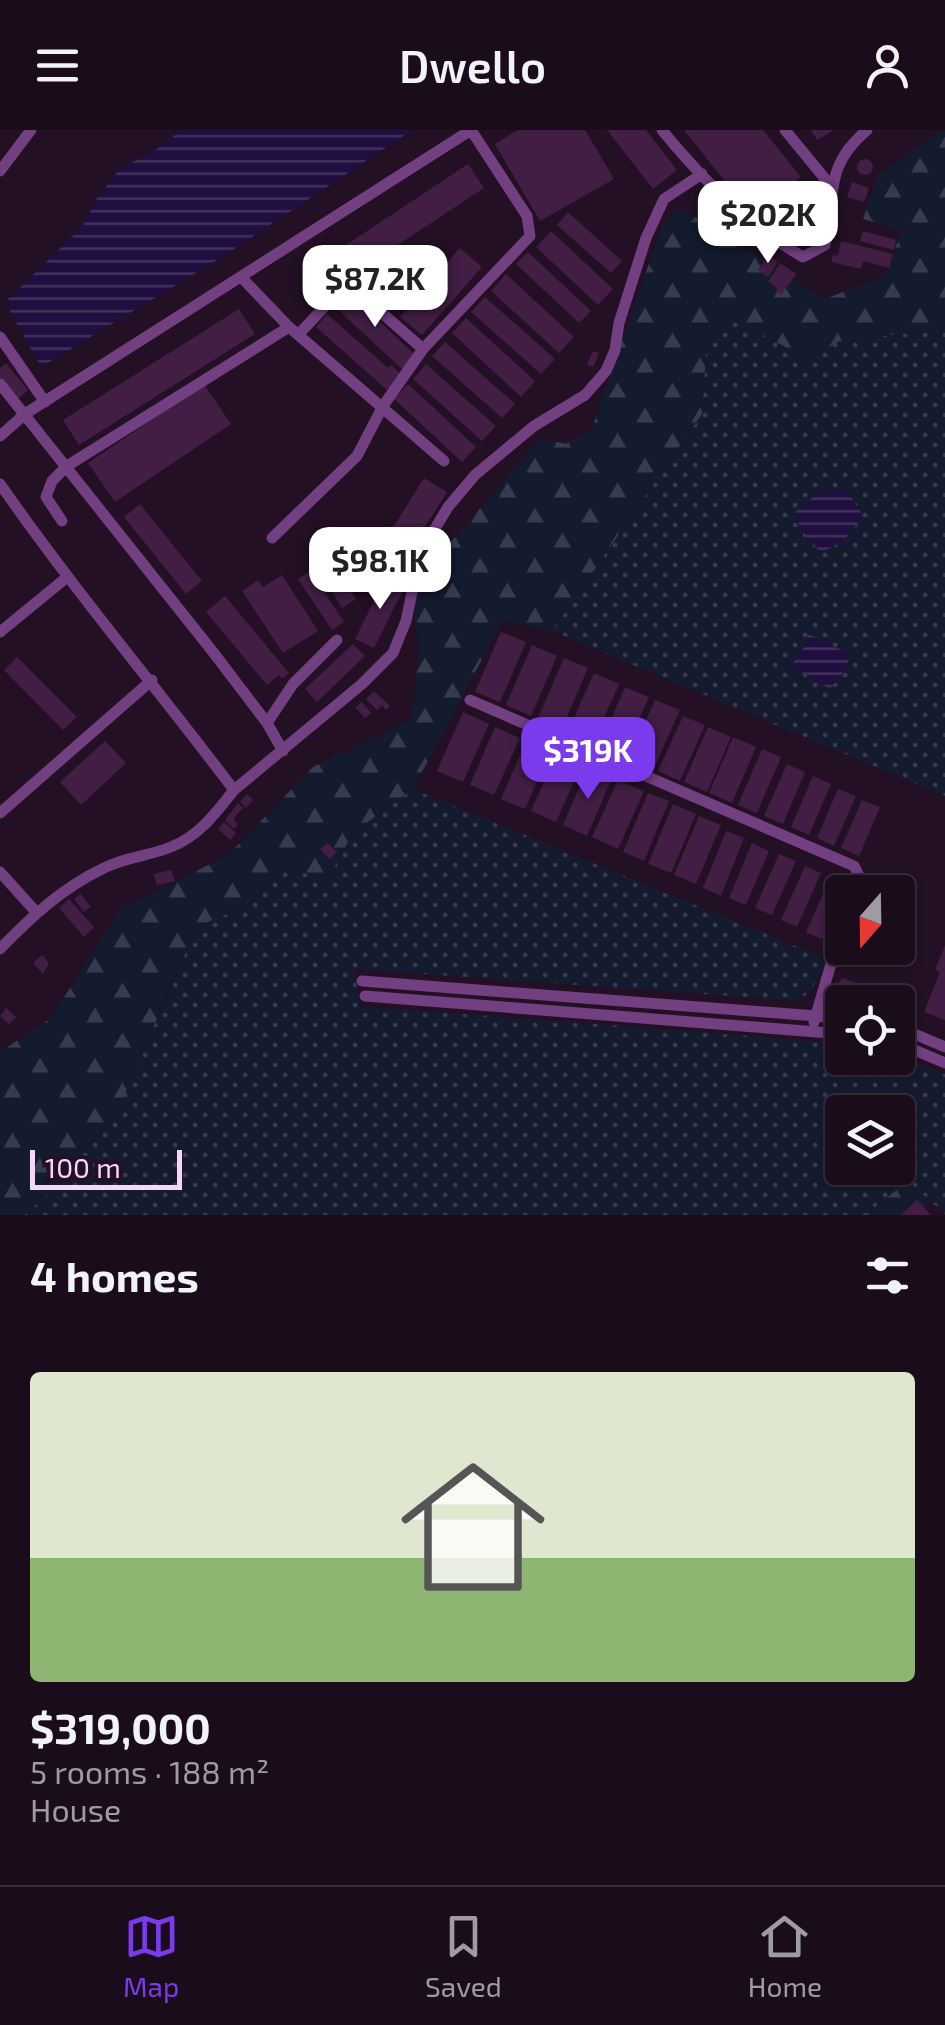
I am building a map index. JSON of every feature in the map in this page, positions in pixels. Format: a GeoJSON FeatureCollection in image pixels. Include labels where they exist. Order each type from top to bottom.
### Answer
{"type":"FeatureCollection","features":[{"type":"Feature","properties":{"kind":"street"},"geometry":{"type":"LineString","coordinates":[[0,436],[25,414],[471,130],[526,216],[530,236],[424,349],[383,406],[357,456],[272,538]]}},
{"type":"Feature","properties":{"kind":"street"},"geometry":{"type":"LineString","coordinates":[[662,130],[702,174],[772,239],[802,257],[825,245],[831,186],[841,162],[867,130]]}},
{"type":"Feature","properties":{"kind":"street"},"geometry":{"type":"LineString","coordinates":[[785,130],[831,186]]}},
{"type":"Feature","properties":{"kind":"street"},"geometry":{"type":"LineString","coordinates":[[0,171],[24,133]]}},
{"type":"Feature","properties":{"kind":"street"},"geometry":{"type":"LineString","coordinates":[[0,949],[36,912],[72,885],[107,866],[173,846],[207,824],[234,790],[393,653],[406,621],[420,554],[448,507],[534,426],[585,395],[606,371],[646,238],[664,199],[702,174]]}},
{"type":"Feature","properties":{"kind":"street"},"geometry":{"type":"LineString","coordinates":[[241,277],[293,331],[444,461]]}},
{"type":"Feature","properties":{"kind":"street"},"geometry":{"type":"LineString","coordinates":[[62,521],[46,498],[52,481],[66,466],[293,331],[344,286],[350,285],[424,349]]}},
{"type":"Feature","properties":{"kind":"street"},"geometry":{"type":"LineString","coordinates":[[0,337],[45,402]]}},
{"type":"Feature","properties":{"kind":"street"},"geometry":{"type":"LineString","coordinates":[[0,384],[267,723],[282,750]]}},
{"type":"Feature","properties":{"kind":"street"},"geometry":{"type":"LineString","coordinates":[[0,484],[66,578],[152,680],[234,790]]}},
{"type":"Feature","properties":{"kind":"street"},"geometry":{"type":"LineString","coordinates":[[0,632],[66,578]]}},
{"type":"Feature","properties":{"kind":"street"},"geometry":{"type":"LineString","coordinates":[[267,723],[293,684],[337,640]]}},
{"type":"Feature","properties":{"kind":"street"},"geometry":{"type":"LineString","coordinates":[[0,813],[152,680]]}},
{"type":"Feature","properties":{"kind":"street"},"geometry":{"type":"LineString","coordinates":[[470,700],[854,866],[859,875]]}},
{"type":"Feature","properties":{"kind":"street"},"geometry":{"type":"LineString","coordinates":[[0,872],[36,912]]}},
{"type":"Feature","properties":{"kind":"street"},"geometry":{"type":"LineString","coordinates":[[813,1031],[814,1014],[830,965]]}},
{"type":"Feature","properties":{"kind":"street"},"geometry":{"type":"LineString","coordinates":[[362,981],[825,1016]]}},
{"type":"Feature","properties":{"kind":"street"},"geometry":{"type":"LineString","coordinates":[[364,996],[825,1032]]}},
{"type":"Feature","properties":{"kind":"street"},"geometry":{"type":"LineString","coordinates":[[915,1034],[945,1047]]}},
{"type":"Feature","properties":{"kind":"street"},"geometry":{"type":"LineString","coordinates":[[915,1050],[945,1063]]}},
{"type":"Feature","properties":{"kind":"green space"},"geometry":{"type":"Polygon","coordinates":[[[942,130],[945,329],[840,341],[807,359],[733,318],[707,341],[702,414],[552,631],[503,620],[413,789],[353,833],[326,882],[281,863],[255,902],[196,927],[118,1110],[52,1191],[24,1215],[0,1215],[0,1052],[50,1019],[122,907],[227,856],[313,767],[411,719],[419,655],[411,588],[541,438],[566,444],[592,428],[662,226],[681,208],[825,299],[884,276],[902,231],[863,219],[878,175],[942,130]]]}},
{"type":"Feature","properties":{"kind":"green space"},"geometry":{"type":"Polygon","coordinates":[[[733,318],[807,359],[840,341],[945,329],[945,796],[552,631],[701,414],[706,341],[733,318]],[[806,644],[791,666],[830,688],[806,644]]]}},
{"type":"Feature","properties":{"kind":"green space"},"geometry":{"type":"Polygon","coordinates":[[[413,789],[825,958],[811,991],[798,1001],[354,969],[360,1006],[825,1042],[825,1075],[915,1075],[915,1061],[945,1074],[945,1214],[912,1185],[915,1095],[825,1095],[825,1185],[903,1185],[865,1215],[24,1215],[52,1191],[163,1009],[196,927],[255,902],[281,863],[326,882],[353,833],[413,789]]]}},
{"type":"Feature","properties":{"kind":"green space"},"geometry":{"type":"Polygon","coordinates":[[[903,1185],[912,1185],[930,1201],[914,1215],[865,1215],[903,1185]]]}},
{"type":"Feature","properties":{"kind":"shaded area"},"geometry":{"type":"Polygon","coordinates":[[[182,130],[412,130],[222,257],[41,367],[5,302],[83,226],[95,201],[120,168],[153,152],[182,130]]]}},
{"type":"Feature","properties":{"kind":"shaded area"},"geometry":{"type":"Polygon","coordinates":[[[834,489],[850,495],[862,514],[845,538],[820,552],[801,529],[794,513],[813,497],[834,489]]]}},
{"type":"Feature","properties":{"kind":"shaded area"},"geometry":{"type":"Polygon","coordinates":[[[808,634],[848,653],[848,666],[830,689],[791,666],[808,634]]]}},
{"type":"Feature","properties":{"kind":"building"},"geometry":{"type":"Polygon","coordinates":[[[518,130],[585,130],[614,179],[540,221],[495,144],[518,130]]]}},
{"type":"Feature","properties":{"kind":"building"},"geometry":{"type":"Polygon","coordinates":[[[607,130],[646,130],[677,170],[653,189],[607,130]]]}},
{"type":"Feature","properties":{"kind":"building"},"geometry":{"type":"Polygon","coordinates":[[[684,130],[763,130],[801,177],[752,215],[684,130]]]}},
{"type":"Feature","properties":{"kind":"building"},"geometry":{"type":"Polygon","coordinates":[[[811,130],[834,130],[817,140],[811,130]]]}},
{"type":"Feature","properties":{"kind":"building"},"geometry":{"type":"Polygon","coordinates":[[[865,159],[873,167],[865,175],[857,167],[865,159]]]}},
{"type":"Feature","properties":{"kind":"building"},"geometry":{"type":"Polygon","coordinates":[[[468,164],[484,188],[334,287],[319,263],[468,164]]]}},
{"type":"Feature","properties":{"kind":"building"},"geometry":{"type":"Polygon","coordinates":[[[852,182],[869,188],[864,202],[847,197],[852,182]]]}},
{"type":"Feature","properties":{"kind":"building"},"geometry":{"type":"Polygon","coordinates":[[[796,190],[814,211],[781,238],[764,216],[796,190]]]}},
{"type":"Feature","properties":{"kind":"building"},"geometry":{"type":"Polygon","coordinates":[[[568,212],[622,261],[611,273],[557,225],[568,212]]]}},
{"type":"Feature","properties":{"kind":"building"},"geometry":{"type":"Polygon","coordinates":[[[551,231],[613,289],[598,305],[536,247],[551,231]]]}},
{"type":"Feature","properties":{"kind":"building"},"geometry":{"type":"Polygon","coordinates":[[[863,231],[896,240],[894,250],[860,241],[863,231]]]}},
{"type":"Feature","properties":{"kind":"building"},"geometry":{"type":"Polygon","coordinates":[[[841,241],[893,254],[889,268],[863,261],[861,269],[831,262],[833,255],[838,256],[841,241]]]}},
{"type":"Feature","properties":{"kind":"building"},"geometry":{"type":"Polygon","coordinates":[[[460,248],[482,267],[422,335],[400,317],[460,248]]]}},
{"type":"Feature","properties":{"kind":"building"},"geometry":{"type":"Polygon","coordinates":[[[528,252],[591,311],[579,323],[516,264],[528,252]]]}},
{"type":"Feature","properties":{"kind":"building"},"geometry":{"type":"Polygon","coordinates":[[[768,255],[778,262],[768,277],[758,270],[768,255]]]}},
{"type":"Feature","properties":{"kind":"building"},"geometry":{"type":"Polygon","coordinates":[[[780,263],[796,274],[781,295],[768,282],[780,263]]]}},
{"type":"Feature","properties":{"kind":"building"},"geometry":{"type":"Polygon","coordinates":[[[506,274],[574,337],[559,353],[491,291],[506,274]]]}},
{"type":"Feature","properties":{"kind":"building"},"geometry":{"type":"Polygon","coordinates":[[[348,291],[415,355],[403,370],[334,306],[348,291]]]}},
{"type":"Feature","properties":{"kind":"building"},"geometry":{"type":"Polygon","coordinates":[[[485,297],[555,359],[541,374],[471,312],[485,297]]]}},
{"type":"Feature","properties":{"kind":"building"},"geometry":{"type":"Polygon","coordinates":[[[239,309],[255,334],[79,445],[63,420],[239,309]]]}},
{"type":"Feature","properties":{"kind":"building"},"geometry":{"type":"Polygon","coordinates":[[[327,314],[388,368],[391,365],[401,374],[387,390],[316,327],[327,314]]]}},
{"type":"Feature","properties":{"kind":"building"},"geometry":{"type":"Polygon","coordinates":[[[466,318],[535,381],[521,397],[452,333],[466,318]]]}},
{"type":"Feature","properties":{"kind":"building"},"geometry":{"type":"Polygon","coordinates":[[[445,342],[515,404],[502,418],[432,356],[445,342]]]}},
{"type":"Feature","properties":{"kind":"building"},"geometry":{"type":"Polygon","coordinates":[[[593,351],[599,353],[593,367],[587,365],[593,351]]]}},
{"type":"Feature","properties":{"kind":"building"},"geometry":{"type":"Polygon","coordinates":[[[6,363],[28,390],[18,399],[0,378],[0,368],[6,363]]]}},
{"type":"Feature","properties":{"kind":"building"},"geometry":{"type":"Polygon","coordinates":[[[426,364],[496,426],[482,441],[413,379],[426,364]]]}},
{"type":"Feature","properties":{"kind":"building"},"geometry":{"type":"Polygon","coordinates":[[[204,384],[231,424],[115,502],[88,463],[204,384]]]}},
{"type":"Feature","properties":{"kind":"building"},"geometry":{"type":"Polygon","coordinates":[[[408,384],[476,447],[462,462],[394,399],[408,384]]]}},
{"type":"Feature","properties":{"kind":"building"},"geometry":{"type":"Polygon","coordinates":[[[424,478],[447,492],[398,570],[375,556],[424,478]]]}},
{"type":"Feature","properties":{"kind":"building"},"geometry":{"type":"Polygon","coordinates":[[[140,504],[202,581],[186,594],[124,517],[140,504]]]}},
{"type":"Feature","properties":{"kind":"building"},"geometry":{"type":"Polygon","coordinates":[[[336,568],[356,599],[342,608],[323,576],[336,568]]]}},
{"type":"Feature","properties":{"kind":"building"},"geometry":{"type":"Polygon","coordinates":[[[310,571],[344,622],[332,630],[298,579],[310,571]]]}},
{"type":"Feature","properties":{"kind":"building"},"geometry":{"type":"Polygon","coordinates":[[[282,575],[318,631],[283,653],[242,591],[258,580],[263,587],[282,575]]]}},
{"type":"Feature","properties":{"kind":"building"},"geometry":{"type":"Polygon","coordinates":[[[386,577],[405,586],[374,648],[355,639],[386,577]]]}},
{"type":"Feature","properties":{"kind":"building"},"geometry":{"type":"Polygon","coordinates":[[[225,596],[289,673],[282,679],[279,675],[267,685],[206,612],[225,596]]]}},
{"type":"Feature","properties":{"kind":"building"},"geometry":{"type":"Polygon","coordinates":[[[501,632],[526,642],[500,702],[475,692],[501,632]]]}},
{"type":"Feature","properties":{"kind":"building"},"geometry":{"type":"Polygon","coordinates":[[[353,644],[365,656],[317,702],[305,689],[353,644]]]}},
{"type":"Feature","properties":{"kind":"building"},"geometry":{"type":"Polygon","coordinates":[[[532,645],[557,656],[531,716],[506,705],[532,645]]]}},
{"type":"Feature","properties":{"kind":"building"},"geometry":{"type":"Polygon","coordinates":[[[17,657],[77,717],[63,730],[4,670],[17,657]]]}},
{"type":"Feature","properties":{"kind":"building"},"geometry":{"type":"Polygon","coordinates":[[[564,658],[588,668],[562,728],[538,718],[564,658]]]}},
{"type":"Feature","properties":{"kind":"building"},"geometry":{"type":"Polygon","coordinates":[[[594,673],[619,684],[593,742],[568,731],[594,673]]]}},
{"type":"Feature","properties":{"kind":"building"},"geometry":{"type":"Polygon","coordinates":[[[625,687],[649,697],[624,755],[600,745],[625,687]]]}},
{"type":"Feature","properties":{"kind":"building"},"geometry":{"type":"Polygon","coordinates":[[[374,691],[390,706],[386,710],[382,705],[377,710],[366,699],[374,691]]]}},
{"type":"Feature","properties":{"kind":"building"},"geometry":{"type":"Polygon","coordinates":[[[655,700],[680,710],[654,768],[630,757],[655,700]]]}},
{"type":"Feature","properties":{"kind":"building"},"geometry":{"type":"Polygon","coordinates":[[[362,702],[371,713],[365,718],[355,707],[362,702]]]}},
{"type":"Feature","properties":{"kind":"building"},"geometry":{"type":"Polygon","coordinates":[[[463,712],[489,724],[463,782],[437,771],[463,712]]]}},
{"type":"Feature","properties":{"kind":"building"},"geometry":{"type":"Polygon","coordinates":[[[683,716],[705,725],[680,781],[658,771],[683,716]]]}},
{"type":"Feature","properties":{"kind":"building"},"geometry":{"type":"Polygon","coordinates":[[[495,727],[520,738],[494,795],[470,785],[495,727]]]}},
{"type":"Feature","properties":{"kind":"building"},"geometry":{"type":"Polygon","coordinates":[[[708,727],[731,737],[707,792],[684,782],[708,727]]]}},
{"type":"Feature","properties":{"kind":"building"},"geometry":{"type":"Polygon","coordinates":[[[733,737],[756,747],[732,803],[709,793],[733,737]]]}},
{"type":"Feature","properties":{"kind":"building"},"geometry":{"type":"Polygon","coordinates":[[[527,739],[551,750],[525,809],[501,799],[527,739]]]}},
{"type":"Feature","properties":{"kind":"building"},"geometry":{"type":"Polygon","coordinates":[[[105,741],[126,763],[81,805],[60,782],[105,741]]]}},
{"type":"Feature","properties":{"kind":"building"},"geometry":{"type":"Polygon","coordinates":[[[762,749],[781,757],[757,813],[738,805],[762,749]]]}},
{"type":"Feature","properties":{"kind":"building"},"geometry":{"type":"Polygon","coordinates":[[[557,753],[582,764],[556,822],[531,811],[557,753]]]}},
{"type":"Feature","properties":{"kind":"building"},"geometry":{"type":"Polygon","coordinates":[[[787,764],[805,772],[783,824],[764,816],[787,764]]]}},
{"type":"Feature","properties":{"kind":"building"},"geometry":{"type":"Polygon","coordinates":[[[588,767],[612,778],[587,836],[563,825],[588,767]]]}},
{"type":"Feature","properties":{"kind":"building"},"geometry":{"type":"Polygon","coordinates":[[[813,776],[831,784],[809,835],[791,827],[813,776]]]}},
{"type":"Feature","properties":{"kind":"building"},"geometry":{"type":"Polygon","coordinates":[[[618,780],[644,791],[618,849],[592,837],[618,780]]]}},
{"type":"Feature","properties":{"kind":"building"},"geometry":{"type":"Polygon","coordinates":[[[838,789],[856,796],[834,846],[817,838],[838,789]]]}},
{"type":"Feature","properties":{"kind":"building"},"geometry":{"type":"Polygon","coordinates":[[[648,793],[669,801],[644,861],[623,852],[648,793]]]}},
{"type":"Feature","properties":{"kind":"building"},"geometry":{"type":"Polygon","coordinates":[[[247,794],[253,800],[246,808],[240,802],[247,794]]]}},
{"type":"Feature","properties":{"kind":"building"},"geometry":{"type":"Polygon","coordinates":[[[862,800],[880,807],[859,856],[841,848],[862,800]]]}},
{"type":"Feature","properties":{"kind":"building"},"geometry":{"type":"Polygon","coordinates":[[[238,803],[243,808],[236,815],[234,821],[238,824],[234,829],[225,820],[238,803]]]}},
{"type":"Feature","properties":{"kind":"building"},"geometry":{"type":"Polygon","coordinates":[[[673,804],[696,814],[671,873],[648,864],[673,804]]]}},
{"type":"Feature","properties":{"kind":"building"},"geometry":{"type":"Polygon","coordinates":[[[699,816],[721,825],[696,884],[674,875],[699,816]]]}},
{"type":"Feature","properties":{"kind":"building"},"geometry":{"type":"Polygon","coordinates":[[[224,822],[236,833],[230,840],[218,829],[224,822]]]}},
{"type":"Feature","properties":{"kind":"building"},"geometry":{"type":"Polygon","coordinates":[[[726,831],[744,838],[721,896],[703,888],[726,831]]]}},
{"type":"Feature","properties":{"kind":"building"},"geometry":{"type":"Polygon","coordinates":[[[328,843],[337,852],[329,859],[320,849],[328,843]]]}},
{"type":"Feature","properties":{"kind":"building"},"geometry":{"type":"Polygon","coordinates":[[[752,843],[769,851],[746,905],[729,898],[752,843]]]}},
{"type":"Feature","properties":{"kind":"building"},"geometry":{"type":"Polygon","coordinates":[[[779,854],[796,861],[772,915],[755,908],[779,854]]]}},
{"type":"Feature","properties":{"kind":"building"},"geometry":{"type":"Polygon","coordinates":[[[805,866],[821,873],[797,927],[781,920],[805,866]]]}},
{"type":"Feature","properties":{"kind":"building"},"geometry":{"type":"Polygon","coordinates":[[[171,870],[175,881],[157,885],[153,874],[171,870]]]}},
{"type":"Feature","properties":{"kind":"building"},"geometry":{"type":"Polygon","coordinates":[[[825,889],[822,939],[806,932],[825,889]]]}},
{"type":"Feature","properties":{"kind":"building"},"geometry":{"type":"Polygon","coordinates":[[[81,894],[91,907],[84,912],[74,899],[81,894]]]}},
{"type":"Feature","properties":{"kind":"building"},"geometry":{"type":"Polygon","coordinates":[[[69,899],[94,927],[84,937],[59,908],[69,899]]]}},
{"type":"Feature","properties":{"kind":"building"},"geometry":{"type":"Polygon","coordinates":[[[945,945],[945,1020],[924,1012],[940,972],[935,970],[945,945]]]}},
{"type":"Feature","properties":{"kind":"building"},"geometry":{"type":"Polygon","coordinates":[[[42,955],[49,963],[43,974],[33,963],[42,955]]]}},
{"type":"Feature","properties":{"kind":"building"},"geometry":{"type":"Polygon","coordinates":[[[842,978],[861,985],[838,985],[842,978]]]}},
{"type":"Feature","properties":{"kind":"building"},"geometry":{"type":"Polygon","coordinates":[[[6,1008],[16,1017],[9,1024],[0,1016],[6,1008]]]}},
{"type":"Feature","properties":{"kind":"building"},"geometry":{"type":"Polygon","coordinates":[[[917,1200],[931,1215],[901,1215],[917,1200]]]}}]}
